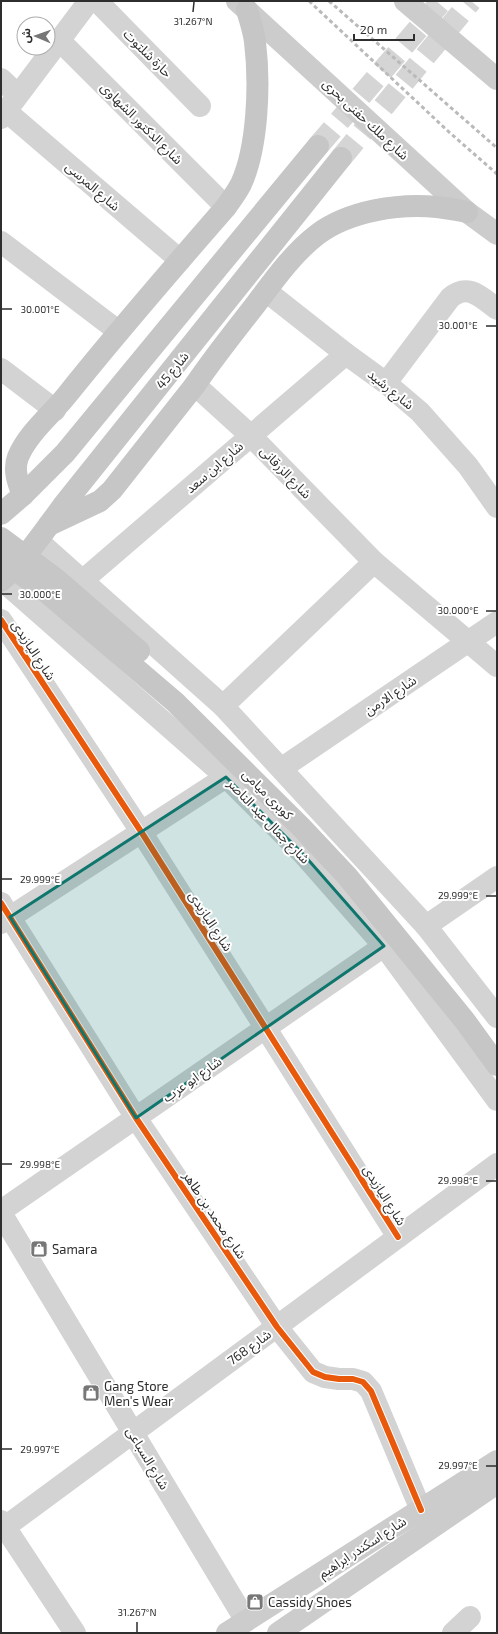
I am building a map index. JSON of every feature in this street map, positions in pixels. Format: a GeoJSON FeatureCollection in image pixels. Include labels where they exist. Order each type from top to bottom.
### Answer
{"type":"FeatureCollection","features":[{"type":"Feature","properties":{"kind":"main road"},"geometry":{"type":"LineString","coordinates":[[23,495],[16,478],[18,458],[27,440],[55,410],[118,331],[226,207],[241,184],[248,164],[254,135],[257,71],[255,41],[242,5]]}},
{"type":"Feature","properties":{"kind":"main road"},"geometry":{"type":"LineString","coordinates":[[1,514],[23,495],[65,453],[318,146]]}},
{"type":"Feature","properties":{"kind":"main road","name":"شارع 45"},"geometry":{"type":"LineString","coordinates":[[1,574],[19,563],[342,158]]}},
{"type":"Feature","properties":{"kind":"main road"},"geometry":{"type":"LineString","coordinates":[[43,533],[100,501],[112,490],[196,385],[206,368],[266,291],[295,256],[318,234],[344,218],[370,210],[406,207],[437,207],[467,212]]}},
{"type":"Feature","properties":{"kind":"main road","name":"كوبرى ميامى"},"geometry":{"type":"LineString","coordinates":[[1,538],[56,579],[184,690],[270,778],[312,817],[362,873],[478,1014],[497,1040]]}},
{"type":"Feature","properties":{"kind":"main road","name":"كوبرى ميامى"},"geometry":{"type":"LineString","coordinates":[[1,574],[45,591],[176,702],[281,806],[347,876],[465,1021],[497,1065]]}},
{"type":"Feature","properties":{"kind":"street"},"geometry":{"type":"LineString","coordinates":[[8,108],[89,1]]}},
{"type":"Feature","properties":{"kind":"street","name":"حارة شلتوت"},"geometry":{"type":"LineString","coordinates":[[97,1],[200,106]]}},
{"type":"Feature","properties":{"kind":"street"},"geometry":{"type":"LineString","coordinates":[[405,1],[497,79]]}},
{"type":"Feature","properties":{"kind":"street","name":"شارع ملك حفنى بحرى"},"geometry":{"type":"LineString","coordinates":[[242,5],[467,212],[497,234]]}},
{"type":"Feature","properties":{"kind":"street","name":"شارع الدكتور الشهاوى"},"geometry":{"type":"LineString","coordinates":[[58,40],[226,207]]}},
{"type":"Feature","properties":{"kind":"street","name":"شارع المرسى"},"geometry":{"type":"LineString","coordinates":[[1,79],[8,108],[180,260]]}},
{"type":"Feature","properties":{"kind":"street"},"geometry":{"type":"LineString","coordinates":[[1,242],[118,331]]}},
{"type":"Feature","properties":{"kind":"street"},"geometry":{"type":"LineString","coordinates":[[386,383],[450,298],[457,292],[465,290],[475,293],[497,310]]}},
{"type":"Feature","properties":{"kind":"street","name":"شارع رشيد"},"geometry":{"type":"LineString","coordinates":[[266,291],[346,354],[386,383],[424,418],[468,466],[497,507]]}},
{"type":"Feature","properties":{"kind":"street","name":"شارع ابن سعد"},"geometry":{"type":"LineString","coordinates":[[82,581],[346,354]]}},
{"type":"Feature","properties":{"kind":"street"},"geometry":{"type":"LineString","coordinates":[[1,369],[55,410]]}},
{"type":"Feature","properties":{"kind":"street","name":"شارع الزرقانى"},"geometry":{"type":"LineString","coordinates":[[196,385],[250,435],[374,562],[497,666]]}},
{"type":"Feature","properties":{"kind":"street"},"geometry":{"type":"LineString","coordinates":[[43,533],[82,581],[223,706],[282,768],[426,926],[497,1017]]}},
{"type":"Feature","properties":{"kind":"street"},"geometry":{"type":"LineString","coordinates":[[223,706],[374,562]]}},
{"type":"Feature","properties":{"kind":"street","name":"شارع جمال عبد الناصر"},"geometry":{"type":"LineString","coordinates":[[1,574],[226,777],[304,855],[384,946],[497,1100]]}},
{"type":"Feature","properties":{"kind":"street","name":"شارع اليازيدى"},"geometry":{"type":"LineString","coordinates":[[1,620],[142,833],[398,1237]]}},
{"type":"Feature","properties":{"kind":"street","name":"شارع الارمن"},"geometry":{"type":"LineString","coordinates":[[282,768],[497,622]]}},
{"type":"Feature","properties":{"kind":"street"},"geometry":{"type":"LineString","coordinates":[[4,914],[142,833],[226,777]]}},
{"type":"Feature","properties":{"kind":"street"},"geometry":{"type":"LineString","coordinates":[[426,926],[497,878]]}},
{"type":"Feature","properties":{"kind":"street","name":"شارع محمد بن طاهر"},"geometry":{"type":"LineString","coordinates":[[4,914],[136,1118],[277,1327],[313,1372],[325,1377],[353,1379],[363,1382],[371,1391],[421,1510]]}},
{"type":"Feature","properties":{"kind":"street","name":"شارع ابو عرب"},"geometry":{"type":"LineString","coordinates":[[1,1212],[384,946]]}},
{"type":"Feature","properties":{"kind":"street","name":"شارع 768"},"geometry":{"type":"LineString","coordinates":[[2,1526],[133,1433],[497,1164]]}},
{"type":"Feature","properties":{"kind":"street","name":"شارع السباعى"},"geometry":{"type":"LineString","coordinates":[[1,1212],[246,1621]]}},
{"type":"Feature","properties":{"kind":"street","name":"شارع اسكندر ابراهيم"},"geometry":{"type":"LineString","coordinates":[[227,1633],[497,1461]]}},
{"type":"Feature","properties":{"kind":"street","name":"شارع اسكندر ابراهيم"},"geometry":{"type":"LineString","coordinates":[[278,1633],[497,1483]]}},
{"type":"Feature","properties":{"kind":"street"},"geometry":{"type":"LineString","coordinates":[[2,1526],[75,1633]]}},
{"type":"Feature","properties":{"kind":"street"},"geometry":{"type":"LineString","coordinates":[[453,1633],[470,1617]]}},
{"type":"Feature","properties":{"kind":"highlighted area"},"geometry":{"type":"Polygon","coordinates":[[[226,777],[304,855],[384,946],[136,1118],[10,917],[226,777]]]}},
{"type":"Feature","properties":{"kind":"tunnel"},"geometry":{"type":"LineString","coordinates":[[318,146],[442,1]]}},
{"type":"Feature","properties":{"kind":"tunnel"},"geometry":{"type":"LineString","coordinates":[[341,158],[471,1]]}},
{"type":"Feature","properties":{"kind":"railway"},"geometry":{"type":"LineString","coordinates":[[309,1],[449,132],[497,174]]}},
{"type":"Feature","properties":{"kind":"railway"},"geometry":{"type":"LineString","coordinates":[[329,1],[497,148]]}},
{"type":"Feature","properties":{"kind":"cycle path"},"geometry":{"type":"LineString","coordinates":[[1,620],[142,833],[398,1237]]}},
{"type":"Feature","properties":{"kind":"cycle path"},"geometry":{"type":"LineString","coordinates":[[1,903],[136,1118],[277,1327],[313,1372],[325,1377],[353,1379],[363,1382],[371,1391],[421,1510]]}},
{"type":"Feature","properties":{"kind":"place","name":"Samara"},"geometry":{"type":"Point","coordinates":[39,1249]}},
{"type":"Feature","properties":{"kind":"place","name":"Gang Store Men's Wear"},"geometry":{"type":"Point","coordinates":[91,1393]}},
{"type":"Feature","properties":{"kind":"place","name":"Cassidy Shoes"},"geometry":{"type":"Point","coordinates":[255,1602]}}]}
